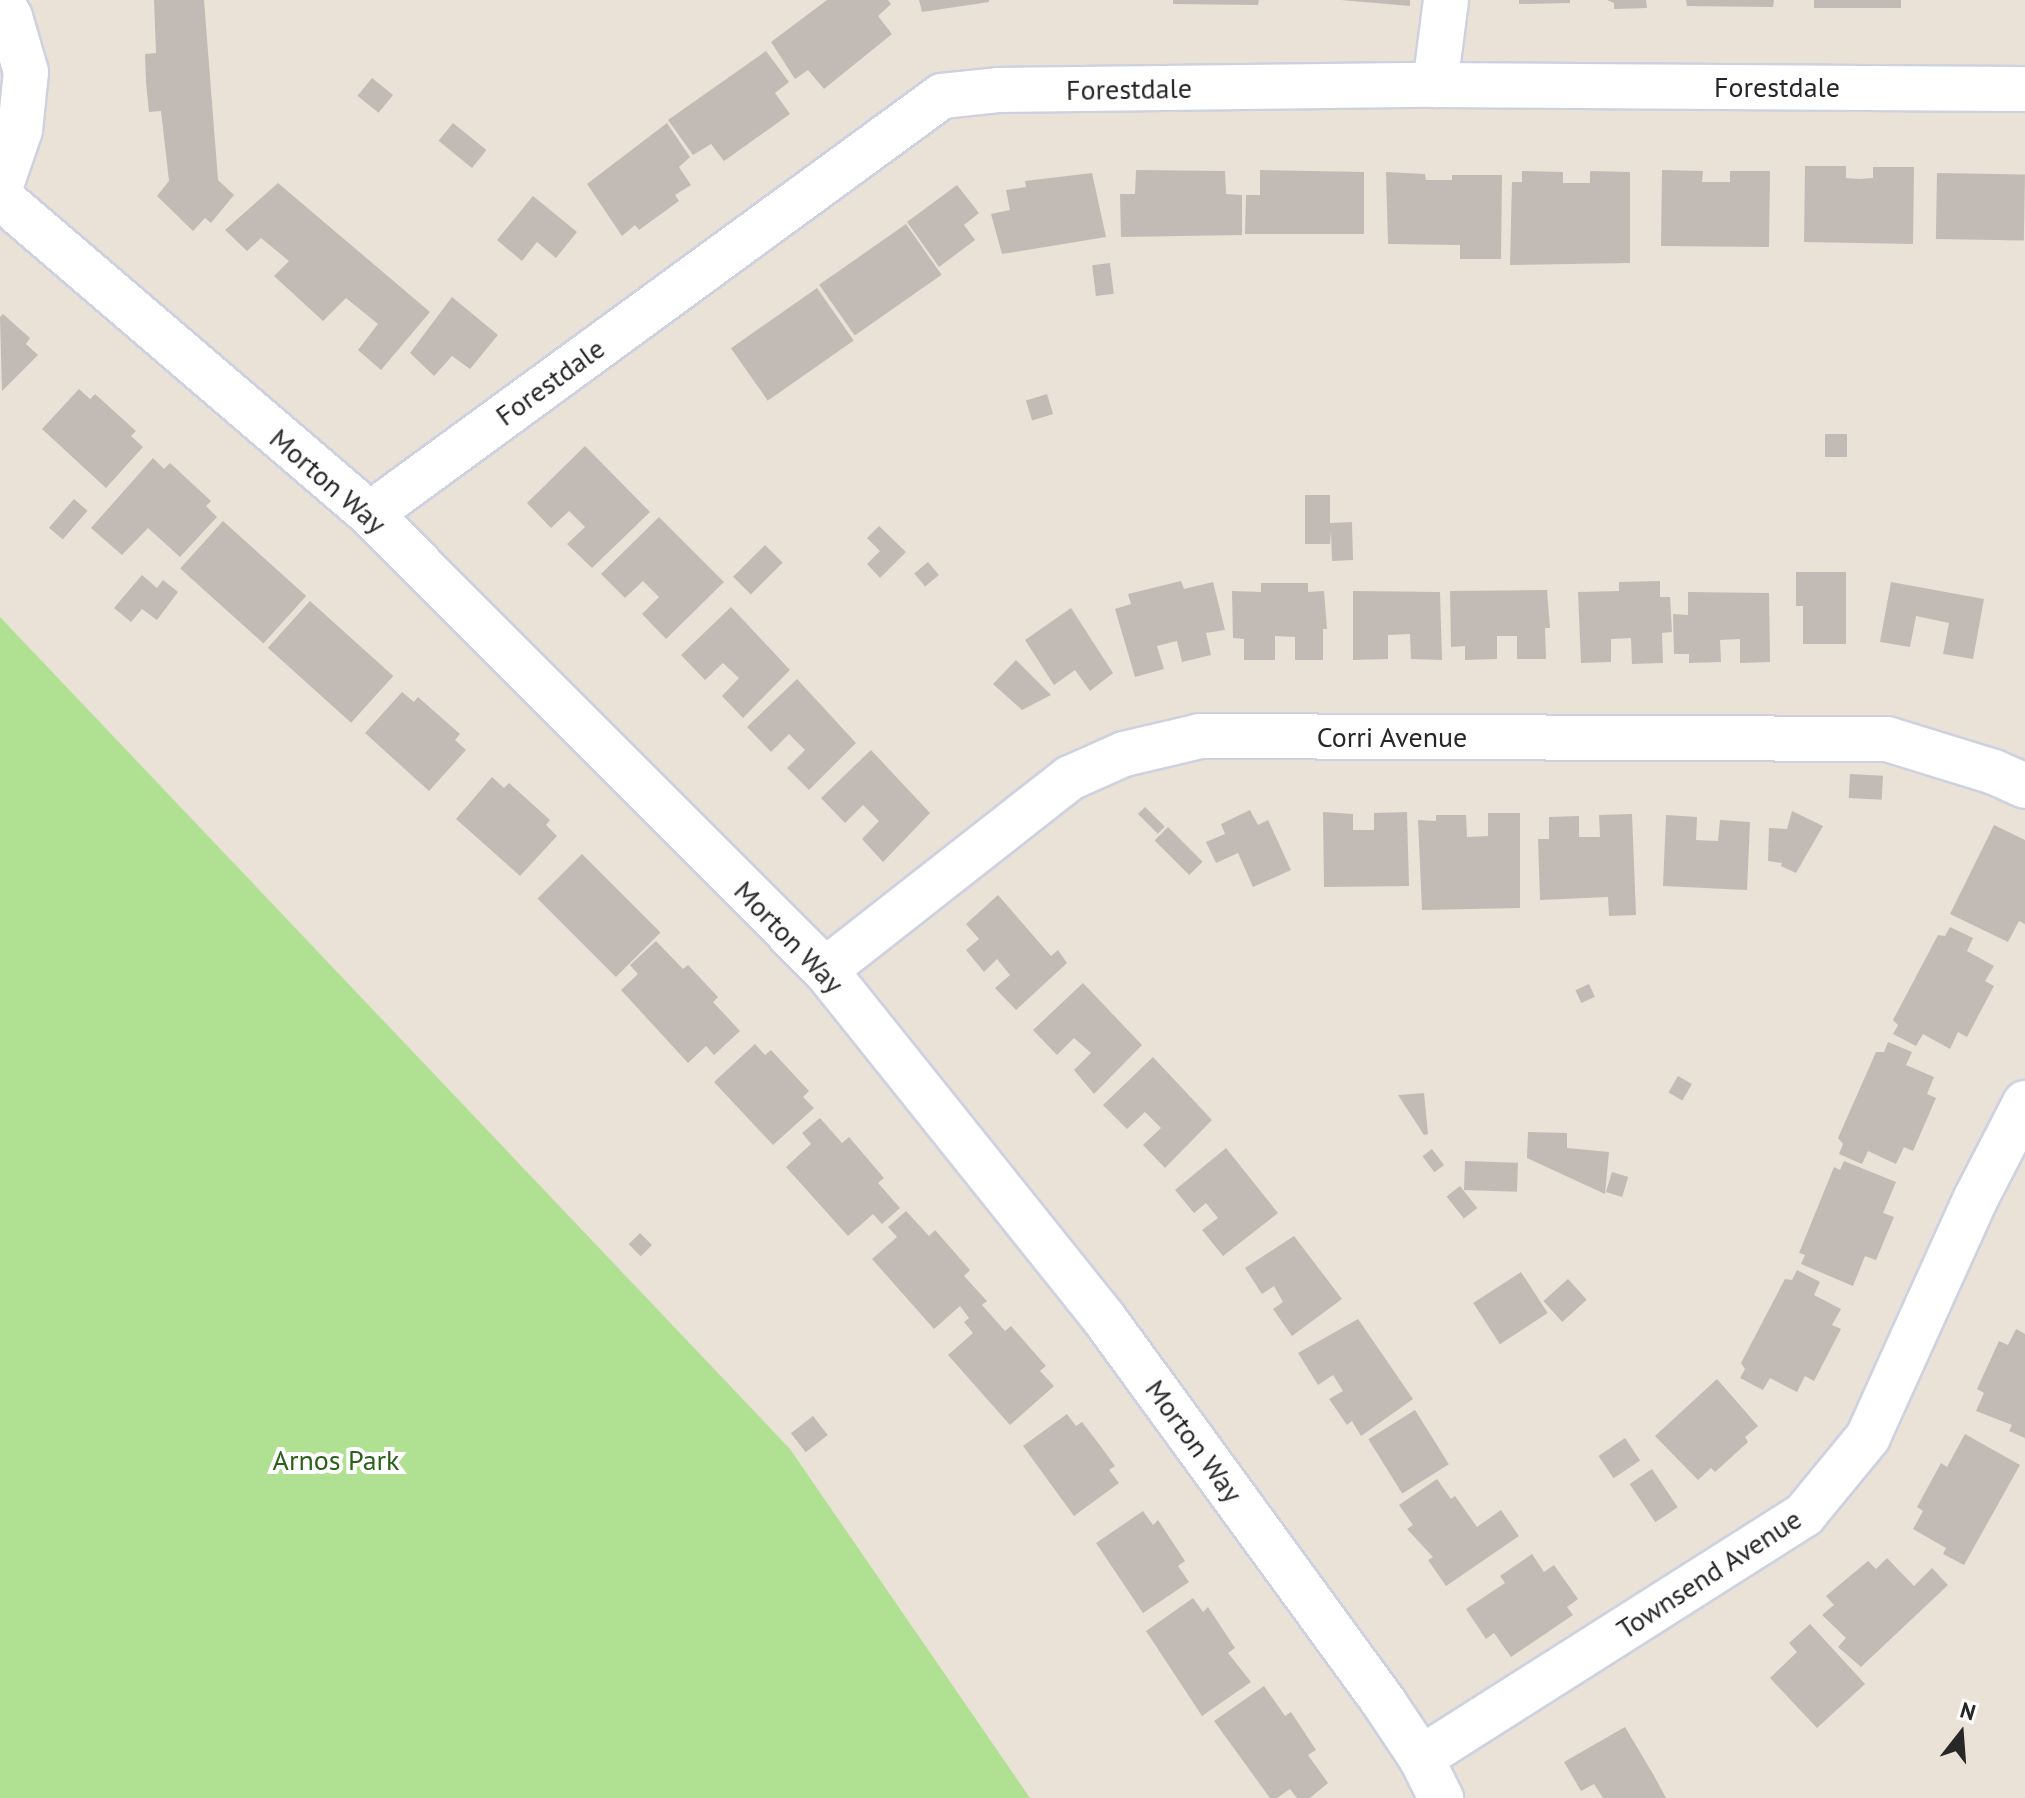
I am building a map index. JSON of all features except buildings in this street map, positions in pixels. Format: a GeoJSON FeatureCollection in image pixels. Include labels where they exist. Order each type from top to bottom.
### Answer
{"type":"FeatureCollection","features":[{"type":"Feature","properties":{"kind":"street"},"geometry":{"type":"LineString","coordinates":[[0,0],[10,17],[26,72],[20,130],[0,188]]}},
{"type":"Feature","properties":{"kind":"street"},"geometry":{"type":"LineString","coordinates":[[1435,85],[1446,0]]}},
{"type":"Feature","properties":{"kind":"street","name":"Forestdale"},"geometry":{"type":"LineString","coordinates":[[370,514],[942,96],[998,90],[1435,85],[2025,89]]}},
{"type":"Feature","properties":{"kind":"street","name":"Morton Way"},"geometry":{"type":"LineString","coordinates":[[0,197],[370,514],[825,970],[1103,1317],[1421,1758],[1441,1798]]}},
{"type":"Feature","properties":{"kind":"street","name":"Corri Avenue"},"geometry":{"type":"LineString","coordinates":[[825,970],[1070,778],[1124,754],[1200,736],[1887,739],[1994,772],[2025,786]]}},
{"type":"Feature","properties":{"kind":"street","name":"Townsend Avenue"},"geometry":{"type":"LineString","coordinates":[[1421,1758],[1804,1515],[1868,1437],[1976,1198],[2025,1103]]}},
{"type":"Feature","properties":{"kind":"green space","name":"Arnos Park"},"geometry":{"type":"Polygon","coordinates":[[[0,617],[790,1449],[1030,1798],[0,1798],[0,617]]]}}]}
